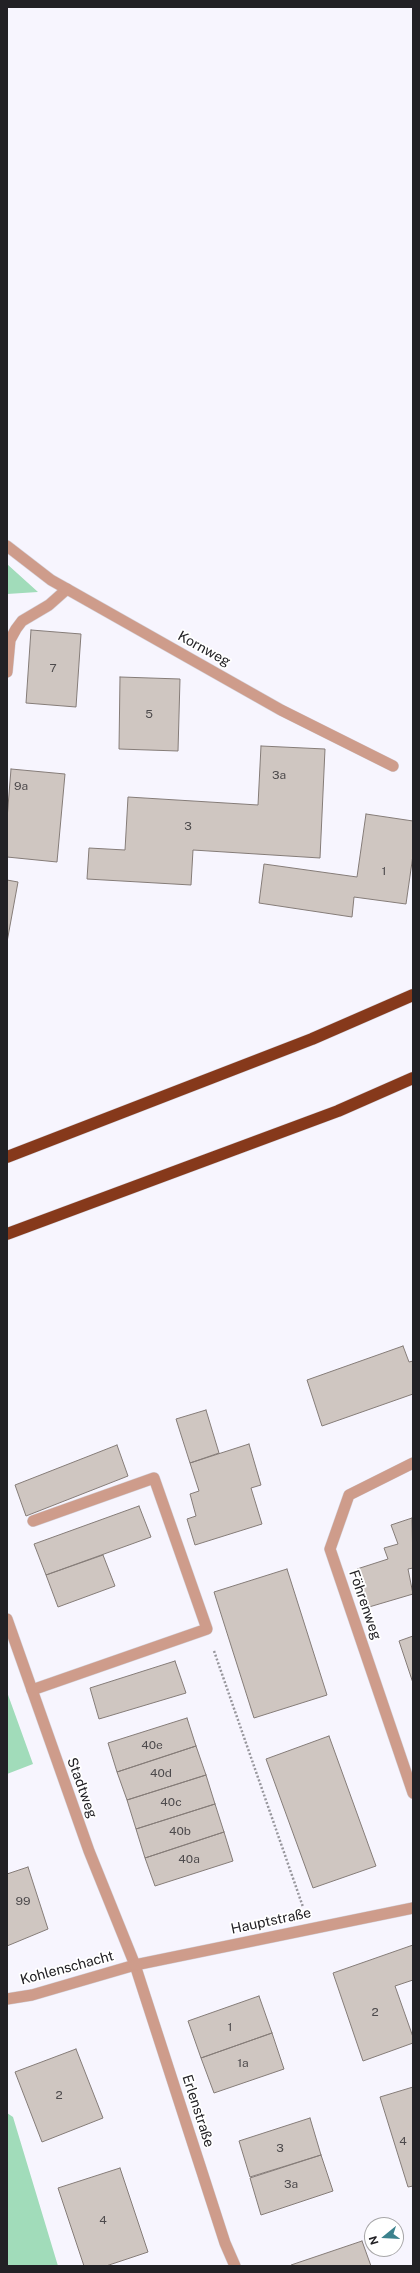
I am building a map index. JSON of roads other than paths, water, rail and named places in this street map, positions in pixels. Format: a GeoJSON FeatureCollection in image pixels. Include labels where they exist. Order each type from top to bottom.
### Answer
{"type":"FeatureCollection","features":[{"type":"Feature","properties":{"kind":"highway"},"geometry":{"type":"LineString","coordinates":[[7,1157],[312,1039],[413,994]]}},
{"type":"Feature","properties":{"kind":"highway"},"geometry":{"type":"LineString","coordinates":[[7,1234],[338,1111],[413,1078]]}},
{"type":"Feature","properties":{"kind":"street","name":"Kornweg"},"geometry":{"type":"LineString","coordinates":[[7,546],[51,580],[281,710],[393,766]]}},
{"type":"Feature","properties":{"kind":"street"},"geometry":{"type":"LineString","coordinates":[[7,672],[10,640],[16,629],[22,621],[49,605],[67,589]]}},
{"type":"Feature","properties":{"kind":"street","name":"Föhrenweg"},"geometry":{"type":"LineString","coordinates":[[413,1463],[349,1495],[330,1549],[409,1767],[413,1793]]}},
{"type":"Feature","properties":{"kind":"street"},"geometry":{"type":"LineString","coordinates":[[32,1690],[207,1629],[154,1478],[33,1521]]}},
{"type":"Feature","properties":{"kind":"street","name":"Stadtweg"},"geometry":{"type":"LineString","coordinates":[[7,1620],[89,1851],[135,1965]]}},
{"type":"Feature","properties":{"kind":"street","name":"Hauptstraße"},"geometry":{"type":"LineString","coordinates":[[135,1965],[413,1908]]}},
{"type":"Feature","properties":{"kind":"street","name":"Kohlenschacht"},"geometry":{"type":"LineString","coordinates":[[7,1999],[32,1995],[135,1965]]}},
{"type":"Feature","properties":{"kind":"street","name":"Erlenstraße"},"geometry":{"type":"LineString","coordinates":[[135,1965],[225,2243],[235,2266]]}}]}
